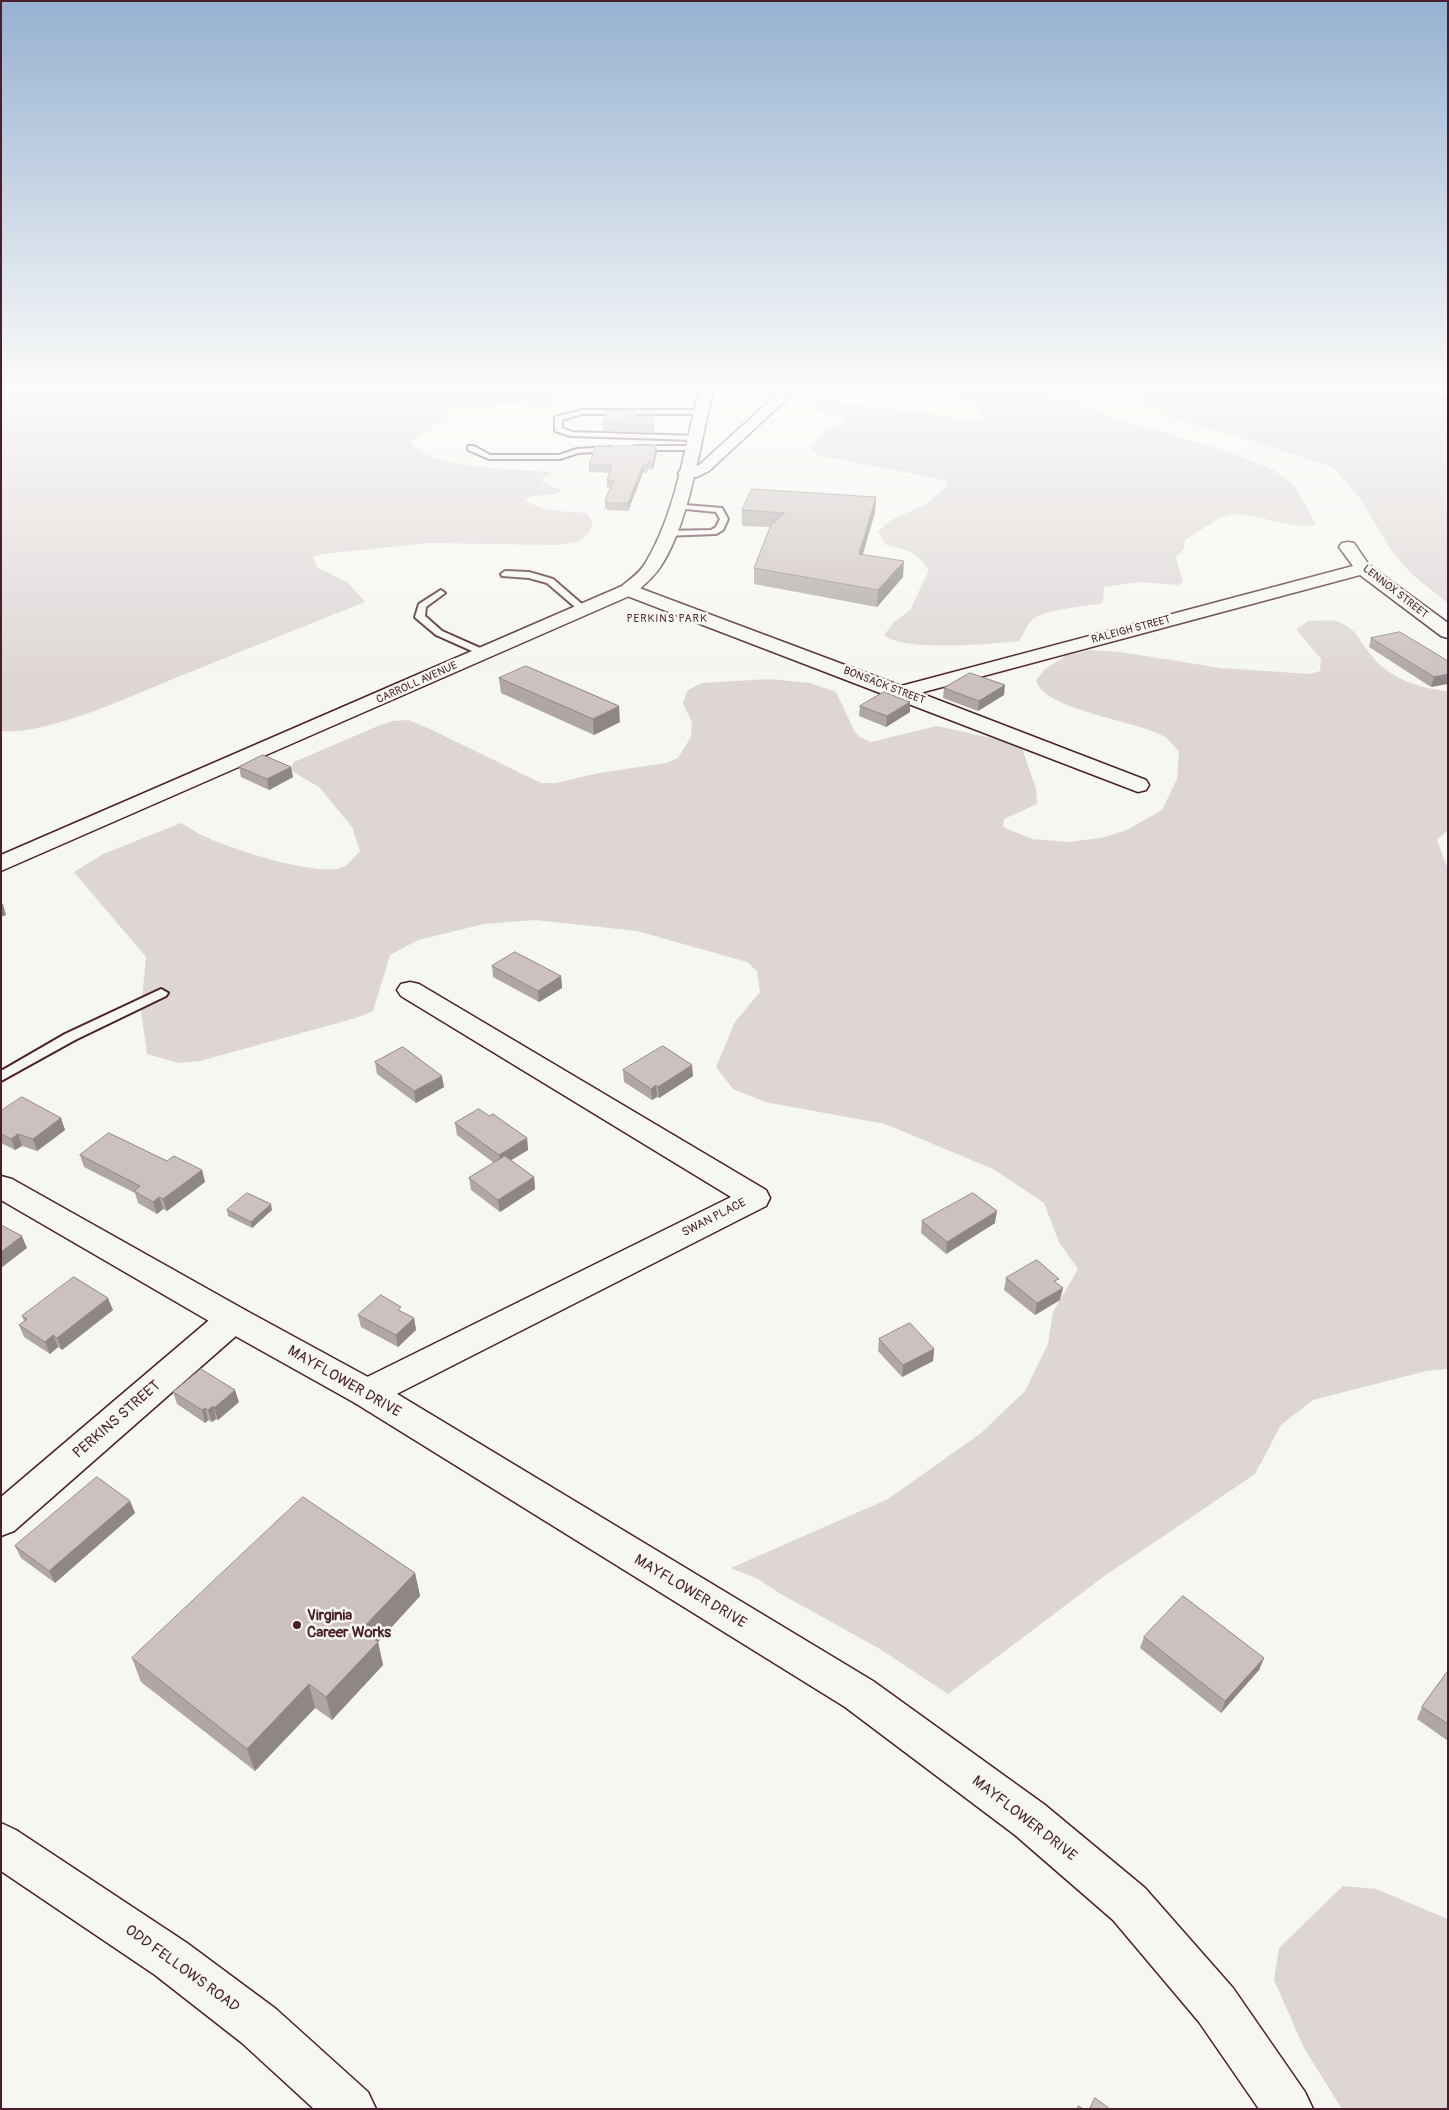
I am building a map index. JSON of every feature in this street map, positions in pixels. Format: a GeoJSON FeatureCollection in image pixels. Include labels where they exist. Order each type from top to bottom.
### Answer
{"type":"FeatureCollection","features":[{"type":"Feature","properties":{"kind":"street","name":"CARROLL AVENUE"},"geometry":{"type":"LineString","coordinates":[[1,864],[484,653],[585,611],[628,590],[654,564],[667,534],[683,484]]}},
{"type":"Feature","properties":{"kind":"street","name":"LENNOX STREET"},"geometry":{"type":"LineString","coordinates":[[1348,548],[1363,569],[1448,632]]}},
{"type":"Feature","properties":{"kind":"street","name":"RALEIGH STREET"},"geometry":{"type":"LineString","coordinates":[[900,692],[1363,569]]}},
{"type":"Feature","properties":{"kind":"street","name":"BONSACK STREET"},"geometry":{"type":"LineString","coordinates":[[628,590],[900,692],[1138,785]]}},
{"type":"Feature","properties":{"kind":"street","name":"SWAN PLACE"},"geometry":{"type":"LineString","coordinates":[[367,1393],[755,1198],[410,990]]}},
{"type":"Feature","properties":{"kind":"street","name":"MAYFLOWER DRIVE"},"geometry":{"type":"LineString","coordinates":[[1,1186],[233,1319],[367,1393],[859,1694],[1030,1820],[1129,1904],[1216,2005],[1288,2109]]}},
{"type":"Feature","properties":{"kind":"street","name":"PERKINS STREET"},"geometry":{"type":"LineString","coordinates":[[1,1520],[233,1319]]}},
{"type":"Feature","properties":{"kind":"street","name":"ODD FELLOWS ROAD"},"geometry":{"type":"LineString","coordinates":[[1,1845],[171,1959],[259,2026],[351,2109]]}},
{"type":"Feature","properties":{"kind":"lane"},"geometry":{"type":"LineString","coordinates":[[667,534],[713,532],[720,528],[724,519],[719,510],[676,506]]}},
{"type":"Feature","properties":{"kind":"lane"},"geometry":{"type":"LineString","coordinates":[[506,574],[529,575],[550,581],[585,611]]}},
{"type":"Feature","properties":{"kind":"lane"},"geometry":{"type":"LineString","coordinates":[[441,594],[422,606],[420,617],[440,632],[484,653]]}},
{"type":"Feature","properties":{"kind":"lane"},"geometry":{"type":"LineString","coordinates":[[1,1077],[63,1040],[161,993]]}},
{"type":"Feature","properties":{"kind":"shaded area"},"geometry":{"type":"Polygon","coordinates":[[[1,484],[548,484],[563,491],[525,499],[531,504],[546,509],[587,513],[593,525],[588,534],[578,542],[556,545],[430,543],[322,554],[313,557],[317,567],[348,583],[365,602],[85,714],[39,728],[1,731],[1,484]]]}},
{"type":"Feature","properties":{"kind":"shaded area"},"geometry":{"type":"Polygon","coordinates":[[[948,484],[1293,484],[1316,524],[1297,526],[1239,514],[1225,516],[1185,540],[1184,549],[1176,557],[1183,582],[1178,585],[1138,582],[1104,587],[1103,603],[1054,611],[1036,617],[1029,623],[1019,641],[948,646],[909,644],[894,640],[884,635],[894,622],[910,610],[929,570],[920,559],[910,552],[886,545],[878,532],[891,520],[926,504],[948,484]]]}},
{"type":"Feature","properties":{"kind":"shaded area"},"geometry":{"type":"Polygon","coordinates":[[[1348,484],[1448,484],[1448,603],[1414,576],[1395,556],[1359,497],[1348,484]]]}},
{"type":"Feature","properties":{"kind":"shaded area"},"geometry":{"type":"Polygon","coordinates":[[[1332,620],[1351,629],[1371,655],[1386,670],[1416,685],[1448,691],[1448,830],[1437,840],[1448,870],[1448,1369],[1426,1371],[1313,1400],[1281,1425],[1255,1474],[1103,1577],[948,1694],[880,1649],[779,1593],[758,1579],[731,1568],[888,1499],[981,1433],[1025,1391],[1048,1344],[1053,1312],[1078,1269],[1059,1242],[1044,1203],[993,1169],[885,1124],[765,1102],[733,1089],[716,1067],[735,1022],[760,992],[757,971],[747,962],[637,931],[535,920],[484,924],[418,940],[390,955],[373,1011],[356,1018],[200,1061],[179,1063],[147,1054],[141,1010],[146,957],[74,872],[103,854],[181,823],[201,835],[220,843],[276,861],[316,869],[343,867],[360,851],[352,827],[319,787],[290,770],[294,762],[378,726],[392,721],[408,720],[541,783],[556,783],[599,773],[666,763],[678,758],[691,737],[692,723],[683,703],[688,690],[702,683],[769,679],[810,683],[836,692],[854,730],[859,737],[871,742],[937,726],[1010,742],[1022,748],[1036,789],[1037,804],[1004,819],[1003,827],[1032,839],[1068,842],[1101,838],[1127,830],[1162,810],[1177,779],[1179,751],[1167,738],[1152,731],[1093,714],[1055,700],[1042,691],[1036,680],[1045,669],[1067,655],[1090,650],[1120,652],[1221,668],[1310,674],[1320,671],[1321,659],[1296,629],[1308,621],[1332,620]]]}},
{"type":"Feature","properties":{"kind":"shaded area"},"geometry":{"type":"Polygon","coordinates":[[[1343,1886],[1376,1889],[1448,1919],[1448,2109],[1342,2109],[1304,2048],[1274,1980],[1279,1948],[1343,1886]]]}},
{"type":"Feature","properties":{"kind":"building"},"geometry":{"type":"Polygon","coordinates":[[[612,484],[636,484],[628,503],[606,503],[607,500],[605,500],[612,484]]]}},
{"type":"Feature","properties":{"kind":"building"},"geometry":{"type":"Polygon","coordinates":[[[752,489],[876,497],[859,554],[904,561],[878,590],[754,568],[771,525],[785,513],[742,510],[752,489]]]}},
{"type":"Feature","properties":{"kind":"building"},"geometry":{"type":"Polygon","coordinates":[[[1400,632],[1448,661],[1448,674],[1434,677],[1371,638],[1400,632]]]}},
{"type":"Feature","properties":{"kind":"building"},"geometry":{"type":"Polygon","coordinates":[[[526,666],[619,706],[593,719],[499,678],[526,666]]]}},
{"type":"Feature","properties":{"kind":"building"},"geometry":{"type":"Polygon","coordinates":[[[970,673],[1005,685],[979,701],[944,688],[970,673]]]}},
{"type":"Feature","properties":{"kind":"building"},"geometry":{"type":"Polygon","coordinates":[[[884,692],[910,702],[887,716],[860,706],[884,692]]]}},
{"type":"Feature","properties":{"kind":"building"},"geometry":{"type":"Polygon","coordinates":[[[263,755],[291,767],[267,779],[239,767],[263,755]]]}},
{"type":"Feature","properties":{"kind":"building"},"geometry":{"type":"Polygon","coordinates":[[[515,952],[561,976],[538,991],[492,966],[515,952]]]}},
{"type":"Feature","properties":{"kind":"building"},"geometry":{"type":"Polygon","coordinates":[[[663,1046],[692,1065],[658,1087],[656,1085],[651,1089],[623,1070],[663,1046]]]}},
{"type":"Feature","properties":{"kind":"building"},"geometry":{"type":"Polygon","coordinates":[[[403,1047],[442,1076],[414,1091],[375,1062],[403,1047]]]}},
{"type":"Feature","properties":{"kind":"building"},"geometry":{"type":"Polygon","coordinates":[[[22,1097],[61,1118],[33,1139],[18,1134],[11,1139],[1,1134],[1,1111],[22,1097]]]}},
{"type":"Feature","properties":{"kind":"building"},"geometry":{"type":"Polygon","coordinates":[[[479,1109],[489,1116],[493,1114],[527,1138],[499,1155],[455,1123],[479,1109]]]}},
{"type":"Feature","properties":{"kind":"building"},"geometry":{"type":"Polygon","coordinates":[[[109,1133],[167,1161],[174,1156],[202,1170],[163,1199],[159,1197],[153,1202],[134,1191],[140,1186],[80,1155],[109,1133]]]}},
{"type":"Feature","properties":{"kind":"building"},"geometry":{"type":"Polygon","coordinates":[[[505,1156],[534,1177],[498,1200],[469,1178],[505,1156]]]}},
{"type":"Feature","properties":{"kind":"building"},"geometry":{"type":"Polygon","coordinates":[[[247,1193],[271,1204],[251,1222],[227,1210],[247,1193]]]}},
{"type":"Feature","properties":{"kind":"building"},"geometry":{"type":"Polygon","coordinates":[[[973,1193],[997,1211],[947,1242],[922,1221],[973,1193]]]}},
{"type":"Feature","properties":{"kind":"building"},"geometry":{"type":"Polygon","coordinates":[[[1,1225],[22,1236],[1,1252],[1,1225]]]}},
{"type":"Feature","properties":{"kind":"building"},"geometry":{"type":"Polygon","coordinates":[[[1037,1260],[1059,1279],[1054,1281],[1063,1288],[1037,1303],[1006,1278],[1037,1260]]]}},
{"type":"Feature","properties":{"kind":"building"},"geometry":{"type":"Polygon","coordinates":[[[74,1277],[108,1298],[57,1338],[53,1335],[45,1342],[19,1325],[27,1319],[22,1316],[74,1277]]]}},
{"type":"Feature","properties":{"kind":"building"},"geometry":{"type":"Polygon","coordinates":[[[381,1295],[401,1307],[398,1310],[414,1318],[396,1335],[358,1315],[381,1295]]]}},
{"type":"Feature","properties":{"kind":"building"},"geometry":{"type":"Polygon","coordinates":[[[910,1323],[934,1349],[903,1365],[879,1339],[910,1323]]]}},
{"type":"Feature","properties":{"kind":"building"},"geometry":{"type":"Polygon","coordinates":[[[201,1369],[235,1390],[214,1408],[213,1406],[208,1410],[205,1408],[202,1410],[173,1392],[201,1369]]]}},
{"type":"Feature","properties":{"kind":"building"},"geometry":{"type":"Polygon","coordinates":[[[97,1477],[130,1501],[49,1571],[15,1546],[97,1477]]]}},
{"type":"Feature","properties":{"kind":"building","name":"Virginia Career Works"},"geometry":{"type":"Polygon","coordinates":[[[303,1497],[415,1573],[361,1630],[378,1642],[326,1697],[309,1684],[247,1749],[132,1658],[303,1497]]]}},
{"type":"Feature","properties":{"kind":"building"},"geometry":{"type":"Polygon","coordinates":[[[1183,1596],[1264,1658],[1225,1701],[1144,1637],[1183,1596]]]}},
{"type":"Feature","properties":{"kind":"building"},"geometry":{"type":"Polygon","coordinates":[[[1448,1671],[1448,1724],[1422,1707],[1448,1671]]]}},
{"type":"Feature","properties":{"kind":"building"},"geometry":{"type":"Polygon","coordinates":[[[1095,2098],[1110,2109],[1090,2109],[1095,2098]]]}},
{"type":"Feature","properties":{"kind":"place","name":"Virginia Career Works"},"geometry":{"type":"Point","coordinates":[297,1625]}},
{"type":"Feature","properties":{"kind":"district","name":"PERKINS PARK"},"geometry":{"type":"Point","coordinates":[667,619]}}]}
